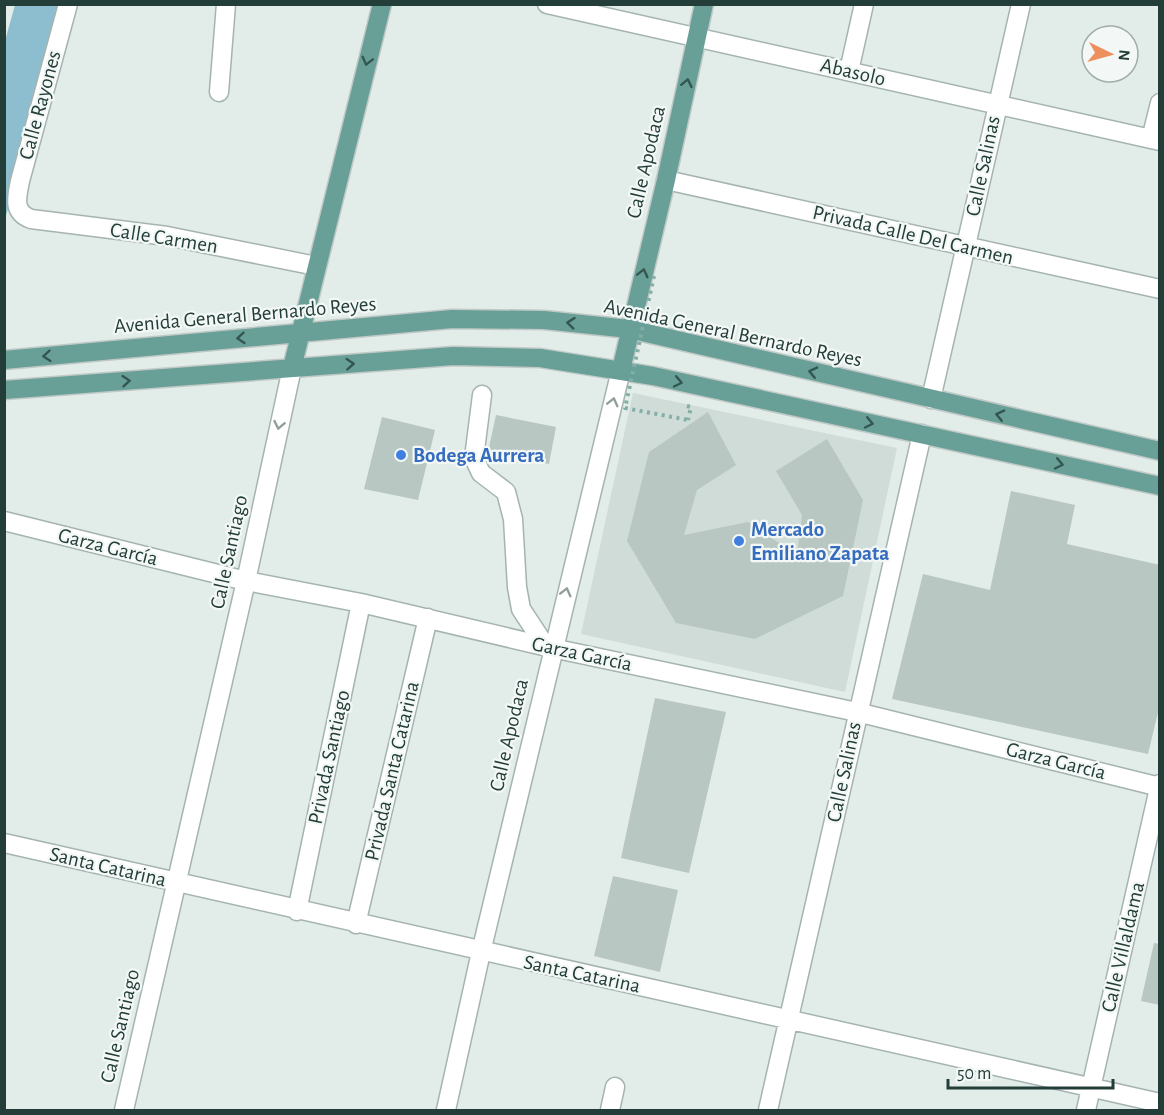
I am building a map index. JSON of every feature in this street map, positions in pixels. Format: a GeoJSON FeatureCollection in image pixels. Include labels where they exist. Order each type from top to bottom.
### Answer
{"type":"FeatureCollection","features":[{"type":"Feature","properties":{"kind":"main road","name":"Calle Santiago"},"geometry":{"type":"LineString","coordinates":[[291,368],[382,4]]}},
{"type":"Feature","properties":{"kind":"main road","name":"Calle Apodaca"},"geometry":{"type":"LineString","coordinates":[[621,370],[705,4]]}},
{"type":"Feature","properties":{"kind":"main road","name":"Avenida General Bernardo Reyes"},"geometry":{"type":"LineString","coordinates":[[4,360],[452,319],[544,320],[629,329],[1160,451]]}},
{"type":"Feature","properties":{"kind":"main road"},"geometry":{"type":"LineString","coordinates":[[4,390],[487,356],[540,358],[621,370],[1160,486]]}},
{"type":"Feature","properties":{"kind":"street","name":"Calle Rayones"},"geometry":{"type":"LineString","coordinates":[[17,207],[20,181],[68,4]]}},
{"type":"Feature","properties":{"kind":"street"},"geometry":{"type":"LineString","coordinates":[[219,92],[226,4]]}},
{"type":"Feature","properties":{"kind":"street","name":"Abasolo"},"geometry":{"type":"LineString","coordinates":[[547,4],[1155,140]]}},
{"type":"Feature","properties":{"kind":"street"},"geometry":{"type":"LineString","coordinates":[[849,71],[864,4]]}},
{"type":"Feature","properties":{"kind":"street","name":"Calle Salinas"},"geometry":{"type":"LineString","coordinates":[[931,399],[1021,4]]}},
{"type":"Feature","properties":{"kind":"street"},"geometry":{"type":"LineString","coordinates":[[1155,140],[1160,103]]}},
{"type":"Feature","properties":{"kind":"street","name":"Privada Calle Del Carmen"},"geometry":{"type":"LineString","coordinates":[[666,180],[1160,290]]}},
{"type":"Feature","properties":{"kind":"street","name":"Calle Carmen"},"geometry":{"type":"LineString","coordinates":[[17,207],[25,217],[31,219],[167,236],[316,266]]}},
{"type":"Feature","properties":{"kind":"street","name":"Calle Santiago"},"geometry":{"type":"LineString","coordinates":[[124,1110],[246,581],[291,368]]}},
{"type":"Feature","properties":{"kind":"street","name":"Calle Apodaca"},"geometry":{"type":"LineString","coordinates":[[446,1110],[549,648],[621,370]]}},
{"type":"Feature","properties":{"kind":"street"},"geometry":{"type":"LineString","coordinates":[[482,395],[474,458],[481,473],[506,492],[513,519],[517,587],[521,609],[549,648]]}},
{"type":"Feature","properties":{"kind":"street","name":"Calle Salinas"},"geometry":{"type":"LineString","coordinates":[[768,1110],[921,434]]}},
{"type":"Feature","properties":{"kind":"street","name":"Garza García"},"geometry":{"type":"LineString","coordinates":[[4,521],[246,581],[361,603],[549,648],[857,712],[1159,786]]}},
{"type":"Feature","properties":{"kind":"street","name":"Privada Santiago"},"geometry":{"type":"LineString","coordinates":[[297,911],[361,603]]}},
{"type":"Feature","properties":{"kind":"street","name":"Privada Santa Catarina"},"geometry":{"type":"LineString","coordinates":[[356,924],[428,618]]}},
{"type":"Feature","properties":{"kind":"street","name":"Calle Villaldama"},"geometry":{"type":"LineString","coordinates":[[1086,1110],[1159,786]]}},
{"type":"Feature","properties":{"kind":"street","name":"Santa Catarina"},"geometry":{"type":"LineString","coordinates":[[4,843],[297,911],[1160,1103]]}},
{"type":"Feature","properties":{"kind":"street"},"geometry":{"type":"LineString","coordinates":[[610,1110],[615,1087]]}},
{"type":"Feature","properties":{"kind":"path"},"geometry":{"type":"LineString","coordinates":[[654,276],[625,408],[688,420]]}},
{"type":"Feature","properties":{"kind":"shaded area","name":"Mercado Emiliano Zapata"},"geometry":{"type":"Polygon","coordinates":[[[633,393],[897,448],[845,692],[581,634],[633,393]]]}},
{"type":"Feature","properties":{"kind":"water"},"geometry":{"type":"Polygon","coordinates":[[[15,5],[66,5],[5,219],[5,41],[15,5]]]}},
{"type":"Feature","properties":{"kind":"building"},"geometry":{"type":"Polygon","coordinates":[[[708,412],[736,465],[697,490],[684,535],[748,522],[797,555],[802,515],[776,471],[827,439],[863,500],[843,596],[755,639],[676,623],[627,541],[649,452],[708,412]]]}},
{"type":"Feature","properties":{"kind":"building"},"geometry":{"type":"Polygon","coordinates":[[[496,415],[556,427],[549,464],[488,452],[496,415]]]}},
{"type":"Feature","properties":{"kind":"building","name":"Bodega Aurrera"},"geometry":{"type":"Polygon","coordinates":[[[382,417],[435,430],[418,500],[364,489],[382,417]]]}},
{"type":"Feature","properties":{"kind":"building"},"geometry":{"type":"Polygon","coordinates":[[[1011,491],[1075,505],[1067,544],[1160,565],[1160,704],[1148,754],[892,699],[923,574],[990,590],[1011,491]]]}},
{"type":"Feature","properties":{"kind":"building"},"geometry":{"type":"Polygon","coordinates":[[[655,698],[726,712],[689,873],[621,858],[655,698]]]}},
{"type":"Feature","properties":{"kind":"building"},"geometry":{"type":"Polygon","coordinates":[[[613,876],[678,890],[660,972],[594,956],[613,876]]]}},
{"type":"Feature","properties":{"kind":"building"},"geometry":{"type":"Polygon","coordinates":[[[1154,943],[1160,944],[1160,1005],[1141,1001],[1154,943]]]}},
{"type":"Feature","properties":{"kind":"place","name":"Bodega Aurrera"},"geometry":{"type":"Point","coordinates":[401,455]}},
{"type":"Feature","properties":{"kind":"place","name":"Mercado Emiliano Zapata"},"geometry":{"type":"Point","coordinates":[739,541]}}]}
